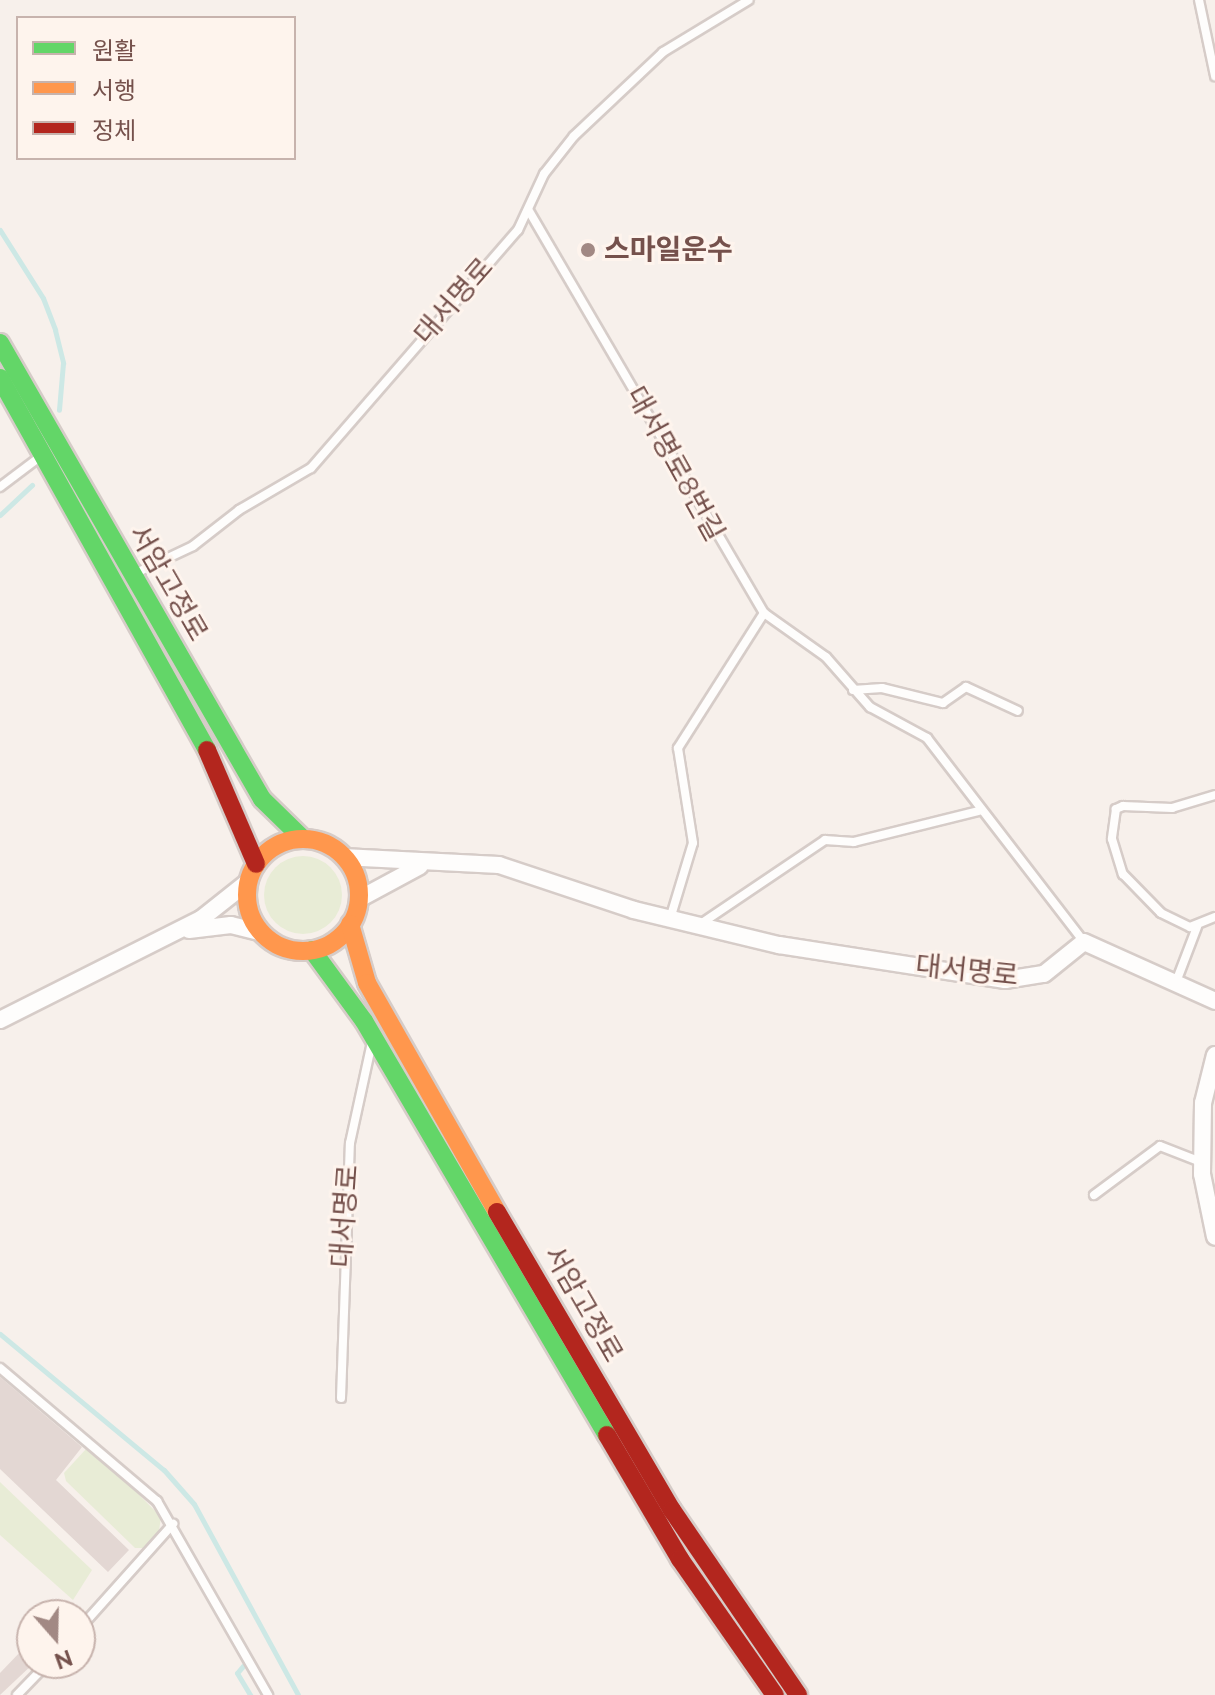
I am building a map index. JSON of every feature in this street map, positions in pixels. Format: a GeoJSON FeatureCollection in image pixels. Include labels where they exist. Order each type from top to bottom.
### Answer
{"type":"FeatureCollection","features":[{"type":"Feature","properties":{"kind":"main road","name":"서암고정로"},"geometry":{"type":"LineString","coordinates":[[0,343],[262,799],[303,839]]}},
{"type":"Feature","properties":{"kind":"main road","name":"서암고정로"},"geometry":{"type":"LineString","coordinates":[[0,378],[203,740],[252,873]]}},
{"type":"Feature","properties":{"kind":"main road"},"geometry":{"type":"LineString","coordinates":[[303,839],[343,857],[359,899],[350,924],[330,944],[312,950],[276,944],[262,933],[247,899],[252,873],[285,842],[303,839]]}},
{"type":"Feature","properties":{"kind":"main road","name":"서암고정로"},"geometry":{"type":"LineString","coordinates":[[350,924],[367,983],[472,1170],[679,1522],[798,1695]]}},
{"type":"Feature","properties":{"kind":"main road","name":"서암고정로"},"geometry":{"type":"LineString","coordinates":[[312,950],[373,1037],[680,1559],[775,1695]]}},
{"type":"Feature","properties":{"kind":"street","name":"대서명로"},"geometry":{"type":"LineString","coordinates":[[343,857],[425,864],[499,865],[699,926],[837,957],[1005,980],[1044,974],[1084,942]]}},
{"type":"Feature","properties":{"kind":"street"},"geometry":{"type":"LineString","coordinates":[[359,899],[425,864]]}},
{"type":"Feature","properties":{"kind":"street"},"geometry":{"type":"LineString","coordinates":[[0,1020],[172,934],[229,901],[252,873]]}},
{"type":"Feature","properties":{"kind":"street"},"geometry":{"type":"LineString","coordinates":[[172,934],[231,925],[262,933]]}},
{"type":"Feature","properties":{"kind":"street"},"geometry":{"type":"LineString","coordinates":[[1084,942],[1215,1001]]}},
{"type":"Feature","properties":{"kind":"street"},"geometry":{"type":"LineString","coordinates":[[1215,1055],[1203,1103],[1202,1162],[1215,1237]]}},
{"type":"Feature","properties":{"kind":"lane","name":"대서명로"},"geometry":{"type":"LineString","coordinates":[[132,575],[193,546],[239,510],[311,468],[529,211],[544,174],[574,136],[663,52],[749,0]]}},
{"type":"Feature","properties":{"kind":"lane"},"geometry":{"type":"LineString","coordinates":[[1199,0],[1215,76]]}},
{"type":"Feature","properties":{"kind":"lane","name":"대서명로8번길"},"geometry":{"type":"LineString","coordinates":[[529,211],[764,613],[826,657],[870,707],[927,738],[978,811],[1050,892],[1084,942]]}},
{"type":"Feature","properties":{"kind":"lane"},"geometry":{"type":"LineString","coordinates":[[0,487],[43,454]]}},
{"type":"Feature","properties":{"kind":"lane"},"geometry":{"type":"LineString","coordinates":[[670,919],[693,843],[678,748],[764,613]]}},
{"type":"Feature","properties":{"kind":"lane"},"geometry":{"type":"LineString","coordinates":[[853,690],[882,688],[943,703],[966,687],[1018,711]]}},
{"type":"Feature","properties":{"kind":"lane"},"geometry":{"type":"LineString","coordinates":[[1197,927],[1161,913],[1123,874],[1115,858],[1113,821],[1123,806],[1172,808],[1215,795]]}},
{"type":"Feature","properties":{"kind":"lane"},"geometry":{"type":"LineString","coordinates":[[699,926],[825,840],[854,842],[978,811]]}},
{"type":"Feature","properties":{"kind":"lane"},"geometry":{"type":"LineString","coordinates":[[1176,982],[1197,927],[1215,917]]}},
{"type":"Feature","properties":{"kind":"lane","name":"대서명로"},"geometry":{"type":"LineString","coordinates":[[341,1398],[350,1143],[373,1037]]}},
{"type":"Feature","properties":{"kind":"lane"},"geometry":{"type":"LineString","coordinates":[[1094,1195],[1160,1146],[1202,1162]]}},
{"type":"Feature","properties":{"kind":"lane"},"geometry":{"type":"LineString","coordinates":[[0,1368],[117,1463],[173,1524],[268,1695]]}},
{"type":"Feature","properties":{"kind":"lane"},"geometry":{"type":"LineString","coordinates":[[96,1610],[173,1524]]}},
{"type":"Feature","properties":{"kind":"lane"},"geometry":{"type":"LineString","coordinates":[[17,1695],[32,1679]]}},
{"type":"Feature","properties":{"kind":"green space"},"geometry":{"type":"Polygon","coordinates":[[[303,856],[318,859],[331,867],[339,880],[342,895],[339,910],[331,923],[318,931],[303,934],[288,931],[275,923],[267,910],[264,895],[267,880],[275,867],[288,859],[303,856]]]}},
{"type":"Feature","properties":{"kind":"green space"},"geometry":{"type":"Polygon","coordinates":[[[86,1449],[94,1449],[161,1517],[159,1531],[143,1548],[135,1548],[66,1481],[64,1473],[86,1449]]]}},
{"type":"Feature","properties":{"kind":"green space"},"geometry":{"type":"Polygon","coordinates":[[[0,1482],[92,1570],[72,1599],[0,1535],[0,1482]]]}},
{"type":"Feature","properties":{"kind":"building"},"geometry":{"type":"Polygon","coordinates":[[[0,1377],[82,1447],[56,1480],[129,1550],[108,1572],[0,1469],[0,1377]]]}},
{"type":"Feature","properties":{"kind":"building"},"geometry":{"type":"Polygon","coordinates":[[[16,1656],[17,1679],[0,1695],[0,1673],[16,1656]]]}},
{"type":"Feature","properties":{"kind":"waterway"},"geometry":{"type":"LineString","coordinates":[[0,230],[43,298],[55,330],[63,363],[59,410]]}},
{"type":"Feature","properties":{"kind":"waterway"},"geometry":{"type":"LineString","coordinates":[[0,515],[32,485]]}},
{"type":"Feature","properties":{"kind":"waterway"},"geometry":{"type":"LineString","coordinates":[[0,1334],[164,1470],[194,1504],[298,1695]]}},
{"type":"Feature","properties":{"kind":"waterway"},"geometry":{"type":"LineString","coordinates":[[243,1666],[237,1673],[250,1695]]}},
{"type":"Feature","properties":{"kind":"traffic: fast"},"geometry":{"type":"LineString","coordinates":[[0,343],[262,799],[303,839]]}},
{"type":"Feature","properties":{"kind":"traffic: fast"},"geometry":{"type":"LineString","coordinates":[[0,378],[207,750]]}},
{"type":"Feature","properties":{"kind":"traffic: fast"},"geometry":{"type":"LineString","coordinates":[[312,950],[364,1021],[607,1435]]}},
{"type":"Feature","properties":{"kind":"traffic: slow"},"geometry":{"type":"LineString","coordinates":[[303,839],[324,844],[342,856],[354,874],[359,895],[354,916],[342,934],[324,946],[303,951],[282,946],[264,934],[252,916],[247,895],[252,874],[264,856],[282,844],[303,839]]}},
{"type":"Feature","properties":{"kind":"traffic: slow"},"geometry":{"type":"LineString","coordinates":[[350,924],[367,983],[497,1212]]}},
{"type":"Feature","properties":{"kind":"traffic: jam"},"geometry":{"type":"LineString","coordinates":[[207,750],[256,864]]}},
{"type":"Feature","properties":{"kind":"traffic: jam"},"geometry":{"type":"LineString","coordinates":[[497,1212],[672,1510],[798,1695]]}},
{"type":"Feature","properties":{"kind":"traffic: jam"},"geometry":{"type":"LineString","coordinates":[[607,1435],[680,1559],[775,1695]]}},
{"type":"Feature","properties":{"kind":"place","name":"스마일운수"},"geometry":{"type":"Point","coordinates":[588,250]}}]}
